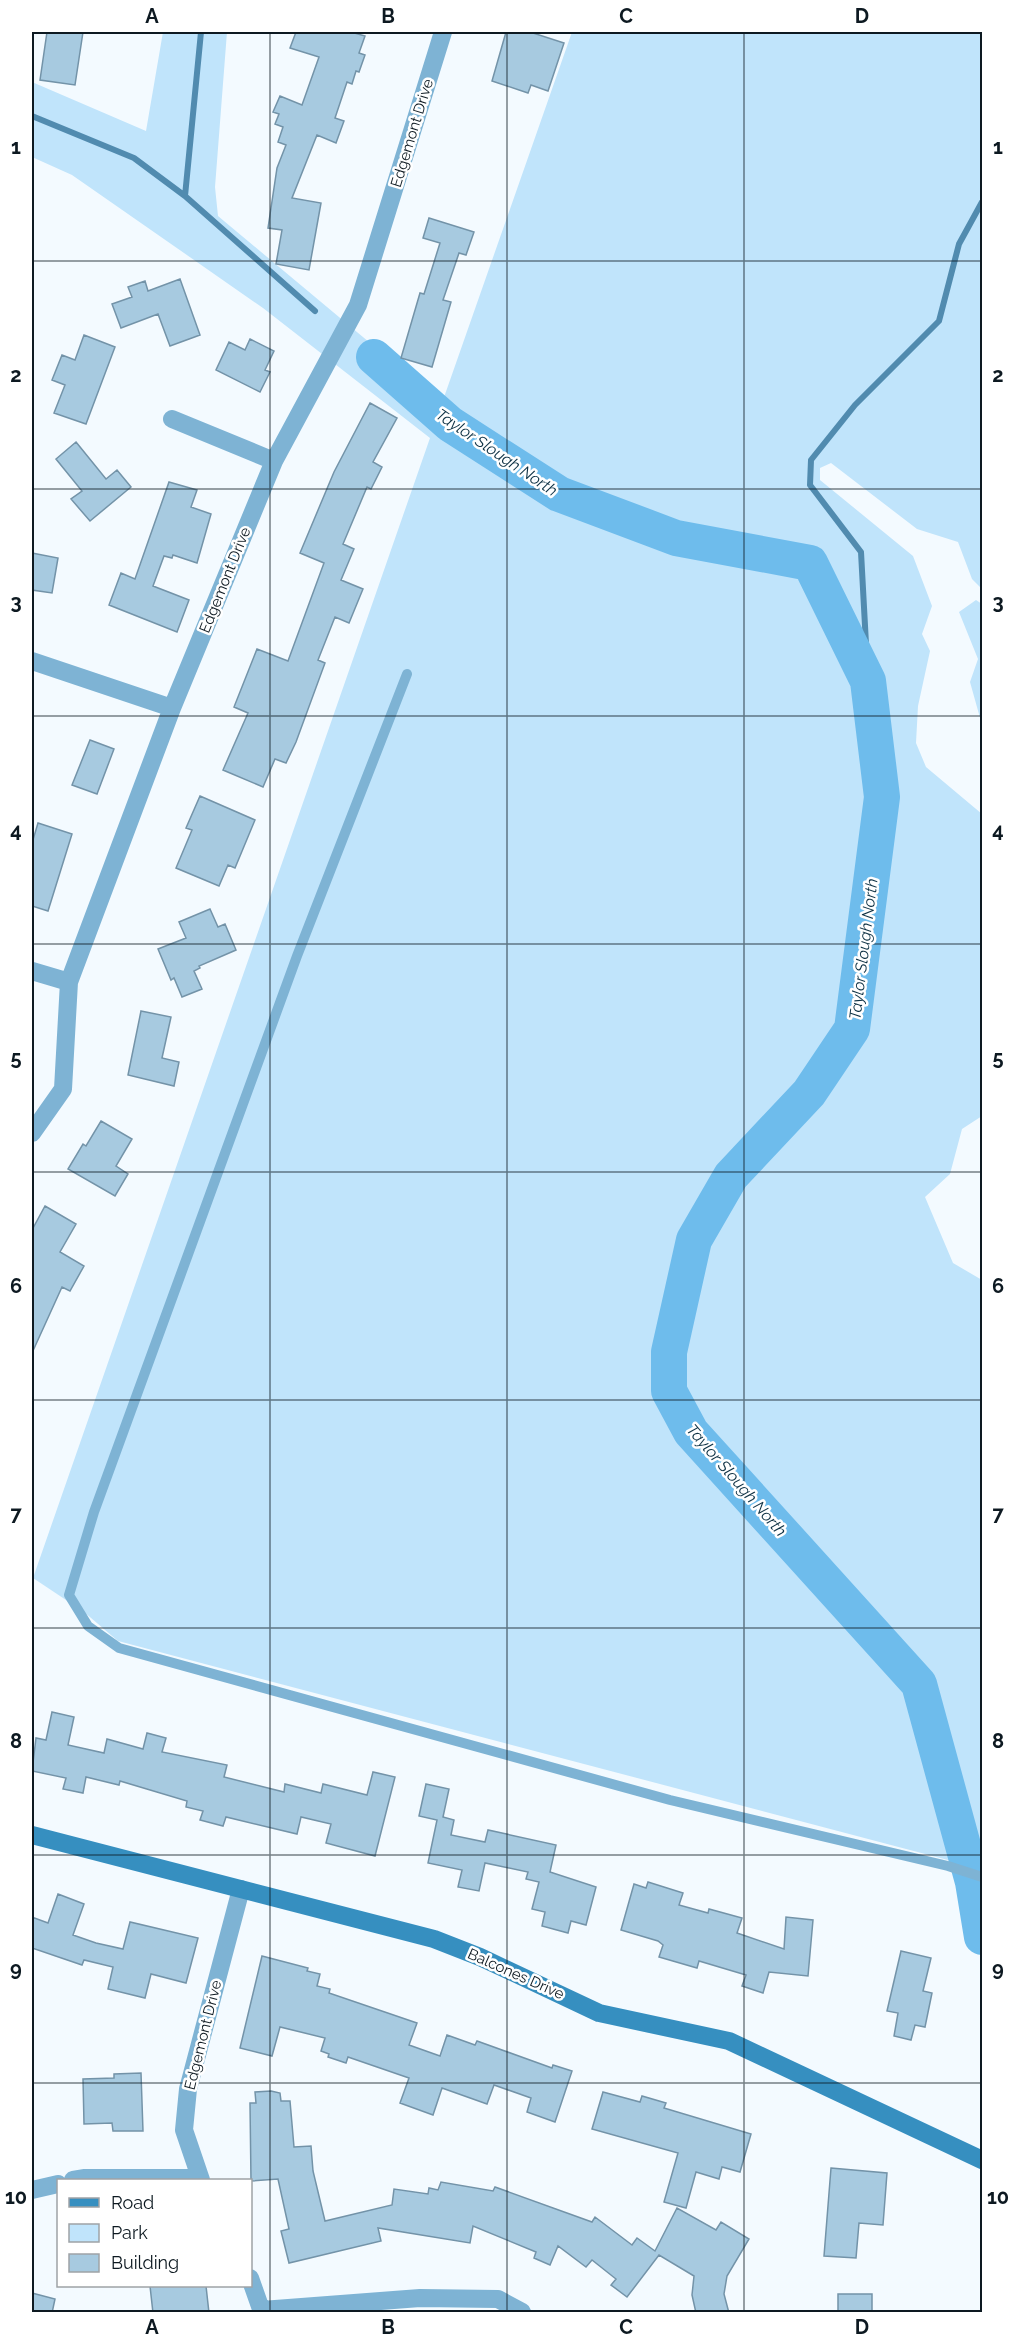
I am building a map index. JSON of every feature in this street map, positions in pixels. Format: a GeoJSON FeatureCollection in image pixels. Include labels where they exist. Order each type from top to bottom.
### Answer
{"type":"FeatureCollection","features":[{"type":"Feature","properties":{"kind":"street","name":"Edgemont Drive"},"geometry":{"type":"LineString","coordinates":[[32,1133],[63,1089],[69,982],[172,708],[274,461],[358,305],[443,32]]}},
{"type":"Feature","properties":{"kind":"street"},"geometry":{"type":"LineString","coordinates":[[172,419],[274,461]]}},
{"type":"Feature","properties":{"kind":"street"},"geometry":{"type":"LineString","coordinates":[[32,662],[172,708]]}},
{"type":"Feature","properties":{"kind":"street"},"geometry":{"type":"LineString","coordinates":[[32,971],[69,982]]}},
{"type":"Feature","properties":{"kind":"street","name":"Balcones Drive"},"geometry":{"type":"LineString","coordinates":[[32,1835],[434,1939],[480,1957],[599,2013],[729,2041],[982,2160]]}},
{"type":"Feature","properties":{"kind":"street","name":"Edgemont Drive"},"geometry":{"type":"LineString","coordinates":[[200,2179],[184,2130],[188,2089],[241,1889]]}},
{"type":"Feature","properties":{"kind":"street"},"geometry":{"type":"LineString","coordinates":[[81,2179],[200,2179]]}},
{"type":"Feature","properties":{"kind":"street"},"geometry":{"type":"LineString","coordinates":[[32,2190],[57,2184]]}},
{"type":"Feature","properties":{"kind":"street"},"geometry":{"type":"LineString","coordinates":[[252,2284],[262,2311],[420,2298],[498,2299],[522,2313]]}},
{"type":"Feature","properties":{"kind":"lane"},"geometry":{"type":"LineString","coordinates":[[407,674],[293,967],[94,1512],[69,1595],[88,1626],[119,1648],[670,1800],[948,1866],[982,1877]]}},
{"type":"Feature","properties":{"kind":"green space"},"geometry":{"type":"Polygon","coordinates":[[[163,32],[227,32],[215,187],[218,216],[442,403],[572,32],[982,32],[982,589],[972,579],[958,542],[917,529],[831,463],[820,468],[820,480],[913,556],[932,606],[922,634],[930,651],[918,706],[916,743],[926,767],[982,814],[982,1116],[962,1129],[950,1174],[925,1197],[953,1263],[982,1280],[982,1869],[118,1641],[84,1612],[33,1578],[430,438],[263,308],[72,175],[32,157],[32,82],[146,131],[163,32]]]}},
{"type":"Feature","properties":{"kind":"green space"},"geometry":{"type":"Polygon","coordinates":[[[976,600],[982,604],[982,725],[970,682],[978,659],[959,612],[976,600]]]}},
{"type":"Feature","properties":{"kind":"building"},"geometry":{"type":"Polygon","coordinates":[[[47,32],[83,32],[75,85],[40,80],[47,32]]]}},
{"type":"Feature","properties":{"kind":"building"},"geometry":{"type":"Polygon","coordinates":[[[296,32],[351,32],[365,36],[359,53],[365,55],[359,72],[356,71],[352,84],[347,82],[335,118],[344,121],[336,143],[317,135],[292,198],[321,203],[309,270],[276,264],[282,230],[268,228],[277,168],[286,145],[278,142],[283,127],[275,124],[279,114],[273,112],[280,96],[302,105],[319,57],[290,48],[296,32]]]}},
{"type":"Feature","properties":{"kind":"building"},"geometry":{"type":"Polygon","coordinates":[[[506,32],[530,32],[564,43],[548,91],[531,85],[528,93],[492,81],[506,32]]]}},
{"type":"Feature","properties":{"kind":"building"},"geometry":{"type":"Polygon","coordinates":[[[429,218],[474,232],[466,255],[459,253],[443,300],[451,302],[432,367],[401,358],[420,293],[424,294],[440,243],[423,238],[429,218]]]}},
{"type":"Feature","properties":{"kind":"building"},"geometry":{"type":"Polygon","coordinates":[[[180,279],[200,335],[170,346],[158,314],[121,328],[112,304],[132,297],[128,287],[145,281],[148,291],[180,279]]]}},
{"type":"Feature","properties":{"kind":"building"},"geometry":{"type":"Polygon","coordinates":[[[84,335],[115,347],[86,424],[54,413],[65,385],[52,380],[62,355],[75,360],[84,335]]]}},
{"type":"Feature","properties":{"kind":"building"},"geometry":{"type":"Polygon","coordinates":[[[250,339],[274,351],[265,370],[270,372],[260,392],[216,370],[229,342],[245,350],[250,339]]]}},
{"type":"Feature","properties":{"kind":"building"},"geometry":{"type":"Polygon","coordinates":[[[370,403],[397,418],[373,462],[382,467],[371,489],[367,487],[343,544],[354,549],[341,580],[363,589],[349,623],[335,617],[318,660],[325,663],[296,742],[286,763],[275,759],[263,787],[223,770],[248,713],[234,707],[257,649],[288,661],[324,563],[300,553],[334,472],[370,403]]]}},
{"type":"Feature","properties":{"kind":"building"},"geometry":{"type":"Polygon","coordinates":[[[76,442],[106,479],[117,470],[131,487],[90,521],[71,499],[82,491],[56,459],[76,442]]]}},
{"type":"Feature","properties":{"kind":"building"},"geometry":{"type":"Polygon","coordinates":[[[169,482],[197,490],[191,507],[211,514],[197,563],[173,555],[172,558],[164,556],[153,586],[189,600],[177,632],[109,605],[121,573],[135,579],[169,482]]]}},
{"type":"Feature","properties":{"kind":"building"},"geometry":{"type":"Polygon","coordinates":[[[32,553],[58,558],[52,593],[32,590],[32,553]]]}},
{"type":"Feature","properties":{"kind":"building"},"geometry":{"type":"Polygon","coordinates":[[[90,740],[114,749],[97,794],[72,785],[90,740]]]}},
{"type":"Feature","properties":{"kind":"building"},"geometry":{"type":"Polygon","coordinates":[[[200,796],[255,820],[235,868],[228,865],[219,886],[176,868],[192,830],[186,828],[200,796]]]}},
{"type":"Feature","properties":{"kind":"building"},"geometry":{"type":"Polygon","coordinates":[[[38,823],[72,834],[48,911],[32,906],[32,843],[38,823]]]}},
{"type":"Feature","properties":{"kind":"building"},"geometry":{"type":"Polygon","coordinates":[[[210,909],[218,927],[225,924],[236,950],[199,966],[200,968],[194,971],[202,989],[182,997],[174,978],[171,980],[158,949],[186,938],[179,922],[210,909]]]}},
{"type":"Feature","properties":{"kind":"building"},"geometry":{"type":"Polygon","coordinates":[[[141,1011],[171,1017],[162,1058],[179,1062],[174,1086],[128,1075],[141,1011]]]}},
{"type":"Feature","properties":{"kind":"building"},"geometry":{"type":"Polygon","coordinates":[[[101,1121],[132,1139],[116,1166],[128,1174],[115,1196],[68,1169],[83,1144],[86,1146],[101,1121]]]}},
{"type":"Feature","properties":{"kind":"building"},"geometry":{"type":"Polygon","coordinates":[[[45,1206],[76,1224],[60,1252],[84,1266],[70,1291],[62,1287],[32,1353],[32,1230],[45,1206]]]}},
{"type":"Feature","properties":{"kind":"building"},"geometry":{"type":"Polygon","coordinates":[[[52,1712],[74,1717],[68,1745],[104,1753],[107,1739],[143,1749],[147,1733],[166,1738],[162,1752],[227,1765],[224,1777],[284,1792],[285,1784],[321,1793],[323,1784],[367,1795],[373,1772],[395,1777],[375,1856],[326,1843],[331,1824],[301,1817],[297,1834],[226,1817],[223,1826],[200,1820],[203,1811],[186,1807],[187,1801],[120,1781],[119,1785],[86,1777],[83,1793],[63,1789],[66,1778],[32,1771],[36,1738],[46,1740],[52,1712]]]}},
{"type":"Feature","properties":{"kind":"building"},"geometry":{"type":"Polygon","coordinates":[[[426,1784],[449,1789],[443,1817],[454,1820],[451,1835],[485,1842],[488,1830],[556,1845],[550,1872],[596,1887],[586,1925],[571,1921],[568,1933],[542,1926],[545,1912],[532,1909],[539,1882],[526,1879],[528,1872],[485,1863],[479,1891],[458,1887],[462,1870],[428,1863],[437,1820],[419,1816],[426,1784]]]}},
{"type":"Feature","properties":{"kind":"building"},"geometry":{"type":"Polygon","coordinates":[[[648,1882],[683,1893],[679,1905],[708,1913],[709,1909],[742,1918],[737,1933],[784,1949],[786,1917],[813,1920],[808,1976],[769,1972],[763,1993],[742,1986],[746,1975],[699,1961],[697,1968],[659,1957],[663,1945],[658,1941],[621,1930],[634,1884],[646,1888],[648,1882]]]}},
{"type":"Feature","properties":{"kind":"building"},"geometry":{"type":"Polygon","coordinates":[[[58,1894],[84,1904],[73,1935],[96,1943],[123,1949],[130,1922],[198,1938],[186,1983],[151,1974],[145,1998],[108,1989],[113,1967],[84,1960],[82,1965],[32,1948],[32,1917],[48,1923],[58,1894]]]}},
{"type":"Feature","properties":{"kind":"building"},"geometry":{"type":"Polygon","coordinates":[[[901,1951],[931,1958],[923,1991],[932,1993],[925,2027],[915,2025],[911,2040],[894,2036],[898,2013],[887,2011],[901,1951]]]}},
{"type":"Feature","properties":{"kind":"building"},"geometry":{"type":"Polygon","coordinates":[[[262,1956],[308,1968],[307,1971],[320,1974],[317,1986],[330,1989],[329,1993],[417,2023],[409,2045],[440,2056],[447,2035],[475,2045],[477,2041],[552,2068],[553,2065],[572,2071],[555,2122],[527,2112],[531,2098],[494,2085],[487,2104],[442,2088],[433,2115],[400,2103],[409,2078],[348,2057],[346,2063],[328,2057],[329,2054],[321,2051],[325,2038],[280,2027],[272,2056],[240,2048],[262,1956]]]}},
{"type":"Feature","properties":{"kind":"building"},"geometry":{"type":"Polygon","coordinates":[[[141,2073],[143,2131],[113,2131],[112,2123],[84,2124],[83,2079],[114,2078],[114,2074],[141,2073]]]}},
{"type":"Feature","properties":{"kind":"building"},"geometry":{"type":"Polygon","coordinates":[[[255,2092],[280,2093],[281,2101],[290,2101],[294,2147],[311,2146],[313,2171],[325,2221],[392,2205],[394,2189],[428,2194],[429,2188],[438,2190],[441,2182],[493,2191],[495,2187],[592,2222],[595,2217],[632,2245],[637,2238],[655,2251],[677,2208],[716,2230],[721,2222],[749,2239],[727,2276],[724,2294],[729,2313],[696,2313],[692,2295],[694,2276],[659,2255],[627,2297],[611,2285],[616,2279],[592,2260],[586,2267],[558,2246],[550,2265],[534,2258],[536,2252],[473,2226],[470,2243],[378,2228],[381,2241],[289,2263],[281,2231],[289,2229],[278,2179],[252,2181],[251,2179],[250,2103],[256,2103],[255,2092]]]}},
{"type":"Feature","properties":{"kind":"building"},"geometry":{"type":"Polygon","coordinates":[[[603,2092],[640,2102],[642,2096],[666,2103],[664,2108],[751,2134],[740,2172],[722,2167],[719,2179],[696,2172],[686,2208],[664,2202],[678,2153],[592,2129],[603,2092]]]}},
{"type":"Feature","properties":{"kind":"building"},"geometry":{"type":"Polygon","coordinates":[[[831,2168],[887,2173],[883,2225],[859,2223],[856,2258],[824,2256],[831,2168]]]}},
{"type":"Feature","properties":{"kind":"building"},"geometry":{"type":"Polygon","coordinates":[[[150,2287],[206,2287],[209,2313],[153,2313],[150,2287]]]}},
{"type":"Feature","properties":{"kind":"building"},"geometry":{"type":"Polygon","coordinates":[[[32,2293],[55,2299],[52,2313],[32,2313],[32,2293]]]}},
{"type":"Feature","properties":{"kind":"building"},"geometry":{"type":"Polygon","coordinates":[[[838,2294],[872,2294],[872,2313],[838,2313],[838,2294]]]}},
{"type":"Feature","properties":{"kind":"waterway","name":"Taylor Slough North"},"geometry":{"type":"LineString","coordinates":[[201,32],[185,196],[315,311]]}},
{"type":"Feature","properties":{"kind":"waterway"},"geometry":{"type":"LineString","coordinates":[[32,116],[134,158],[185,196]]}},
{"type":"Feature","properties":{"kind":"waterway"},"geometry":{"type":"LineString","coordinates":[[868,681],[861,552],[810,485],[811,460],[855,405],[939,321],[959,244],[982,202]]}},
{"type":"Feature","properties":{"kind":"waterway","name":"Taylor Slough North"},"geometry":{"type":"LineString","coordinates":[[374,357],[450,424],[559,494],[676,538],[810,563],[868,681],[882,797],[852,1029],[809,1093],[731,1176],[694,1240],[669,1352],[669,1391],[691,1432],[919,1684],[973,1882],[982,1937]]}}]}
